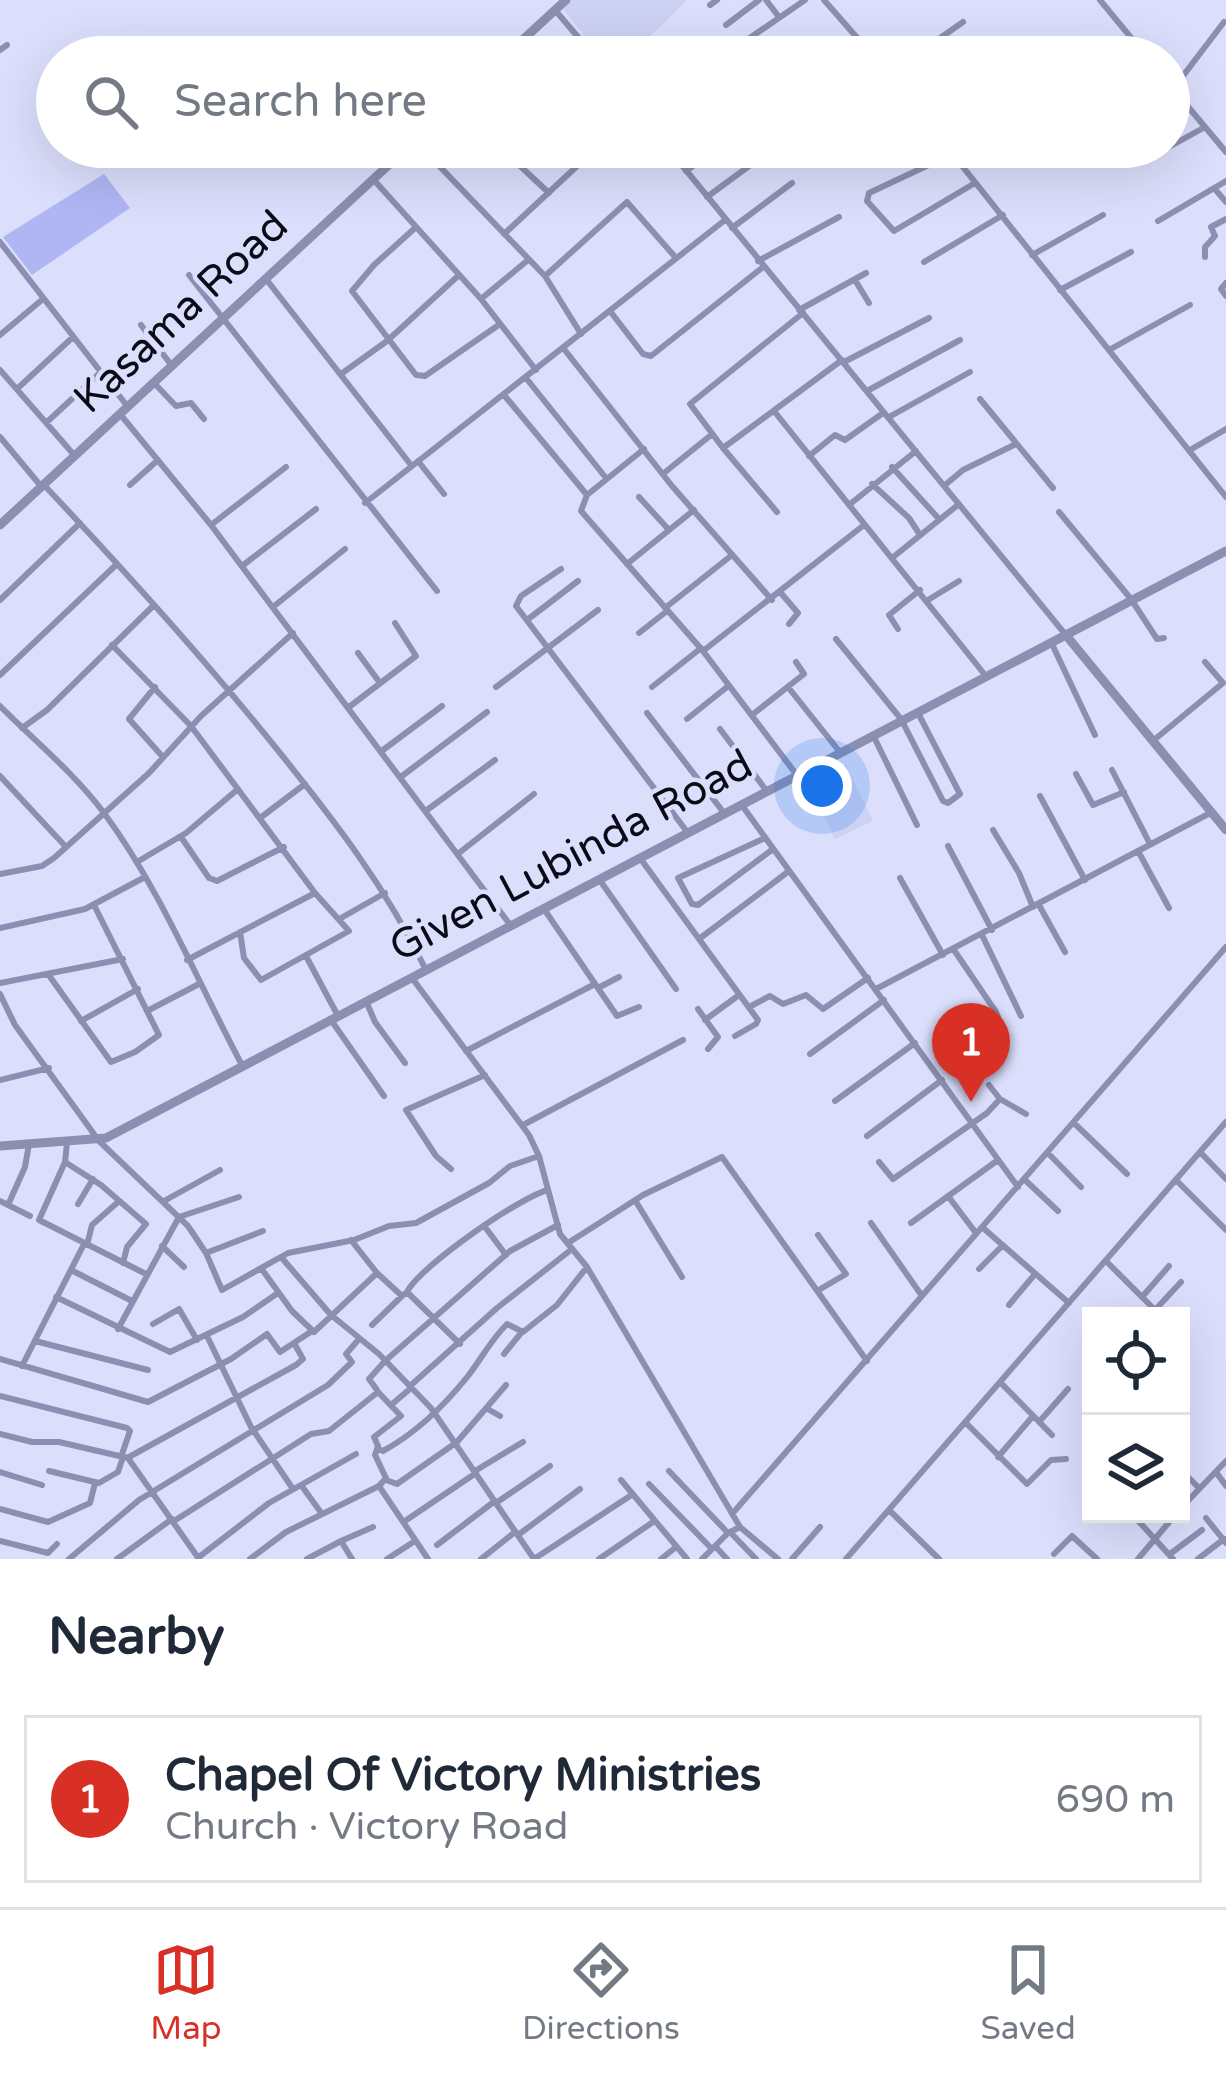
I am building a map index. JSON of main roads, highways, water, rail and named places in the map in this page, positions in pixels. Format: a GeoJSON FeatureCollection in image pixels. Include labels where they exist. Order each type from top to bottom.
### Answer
{"type":"FeatureCollection","features":[{"type":"Feature","properties":{"kind":"place","name":"Chapel Of Victory Ministries"},"geometry":{"type":"Point","coordinates":[971,1102]}}]}
